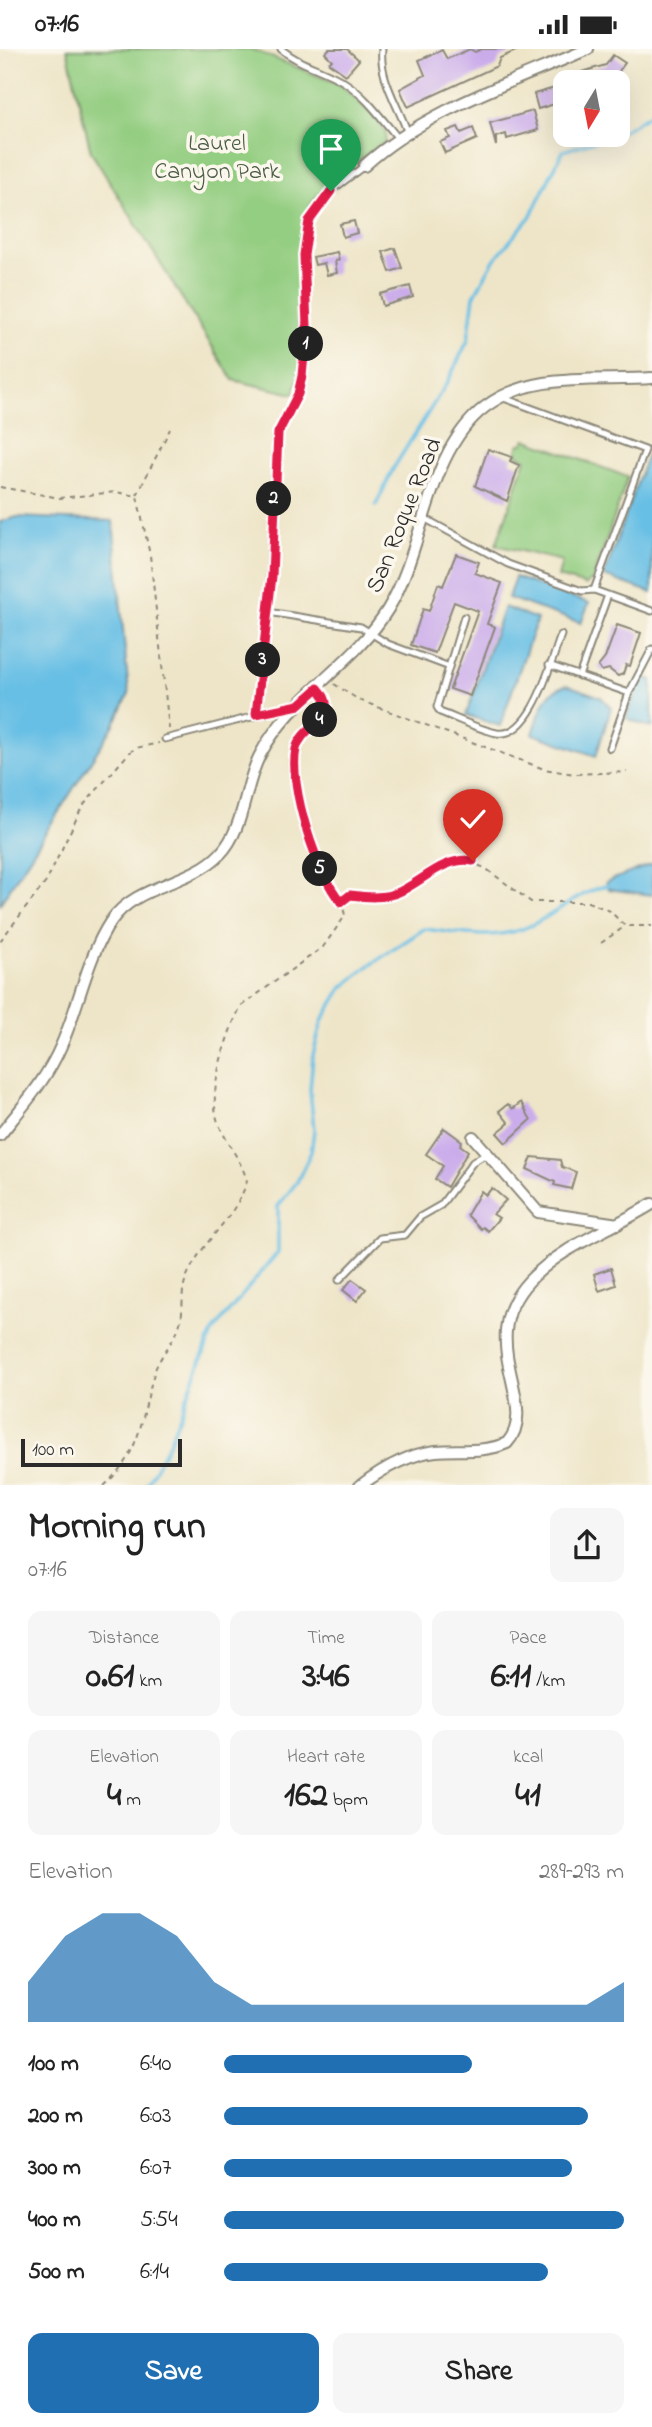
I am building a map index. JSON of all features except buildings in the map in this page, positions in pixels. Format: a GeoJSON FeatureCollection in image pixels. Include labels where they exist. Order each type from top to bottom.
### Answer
{"type":"FeatureCollection","features":[{"type":"Feature","properties":{"kind":"street"},"geometry":{"type":"LineString","coordinates":[[364,166],[407,131],[465,101],[589,49]]}},
{"type":"Feature","properties":{"kind":"street","name":"San Roque Road"},"geometry":{"type":"LineString","coordinates":[[0,1135],[40,1082],[60,1049],[100,940],[111,920],[133,900],[198,871],[226,847],[237,825],[258,759],[276,730],[372,633],[399,588],[454,440],[470,421],[501,397],[524,388],[564,381],[652,378]]}},
{"type":"Feature","properties":{"kind":"street"},"geometry":{"type":"LineString","coordinates":[[473,1137],[538,1212],[618,1224]]}},
{"type":"Feature","properties":{"kind":"street"},"geometry":{"type":"LineString","coordinates":[[362,1485],[391,1466],[416,1455],[479,1450],[507,1443],[517,1428],[519,1417],[506,1357],[506,1324],[511,1308],[529,1280],[552,1260],[586,1238],[618,1224],[652,1204]]}},
{"type":"Feature","properties":{"kind":"lane"},"geometry":{"type":"LineString","coordinates":[[281,49],[296,62],[342,81],[363,97],[397,137]]}},
{"type":"Feature","properties":{"kind":"lane"},"geometry":{"type":"LineString","coordinates":[[382,49],[384,77],[407,131]]}},
{"type":"Feature","properties":{"kind":"lane"},"geometry":{"type":"LineString","coordinates":[[256,714],[268,612],[278,433],[298,394],[305,358],[304,255],[309,221],[331,191],[364,166]]}},
{"type":"Feature","properties":{"kind":"lane"},"geometry":{"type":"LineString","coordinates":[[501,397],[645,450],[594,590]]}},
{"type":"Feature","properties":{"kind":"lane"},"geometry":{"type":"LineString","coordinates":[[424,518],[508,564],[582,591],[594,590],[652,611]]}},
{"type":"Feature","properties":{"kind":"lane"},"geometry":{"type":"LineString","coordinates":[[579,676],[608,595]]}},
{"type":"Feature","properties":{"kind":"lane"},"geometry":{"type":"LineString","coordinates":[[268,612],[360,627],[388,643],[447,666]]}},
{"type":"Feature","properties":{"kind":"lane"},"geometry":{"type":"LineString","coordinates":[[464,617],[447,666],[438,710],[497,733],[505,733],[526,722],[561,635]]}},
{"type":"Feature","properties":{"kind":"lane"},"geometry":{"type":"LineString","coordinates":[[610,748],[629,694],[652,649]]}},
{"type":"Feature","properties":{"kind":"lane"},"geometry":{"type":"LineString","coordinates":[[550,665],[629,694]]}},
{"type":"Feature","properties":{"kind":"lane"},"geometry":{"type":"LineString","coordinates":[[167,738],[299,705]]}},
{"type":"Feature","properties":{"kind":"lane"},"geometry":{"type":"LineString","coordinates":[[338,1280],[380,1238],[405,1235],[420,1217],[441,1205],[473,1162],[486,1154]]}},
{"type":"Feature","properties":{"kind":"path"},"geometry":{"type":"LineString","coordinates":[[0,941],[46,882],[90,795],[129,753],[167,738],[166,675],[150,555],[136,496],[170,429]]}},
{"type":"Feature","properties":{"kind":"path"},"geometry":{"type":"LineString","coordinates":[[0,487],[60,498],[116,492],[136,496]]}},
{"type":"Feature","properties":{"kind":"path"},"geometry":{"type":"LineString","coordinates":[[329,678],[342,691],[359,700],[544,769],[574,774],[627,772]]}},
{"type":"Feature","properties":{"kind":"path"},"geometry":{"type":"LineString","coordinates":[[105,1485],[123,1468],[136,1446],[156,1369],[180,1325],[180,1294],[188,1273],[231,1213],[247,1181],[219,1125],[214,1103],[218,1073],[235,1017],[241,1006],[323,947],[345,916],[341,902],[323,877],[315,857],[297,780],[296,749],[309,729],[323,716],[327,706],[326,697],[318,688]]}},
{"type":"Feature","properties":{"kind":"path"},"geometry":{"type":"LineString","coordinates":[[341,902],[350,895],[371,898],[397,893],[459,858],[485,868],[531,902],[588,902],[610,911],[625,926]]}},
{"type":"Feature","properties":{"kind":"path"},"geometry":{"type":"LineString","coordinates":[[601,943],[625,926],[652,926]]}},
{"type":"Feature","properties":{"kind":"green space","name":"Laurel Canyon Park"},"geometry":{"type":"Polygon","coordinates":[[[67,49],[251,49],[341,85],[376,117],[386,133],[385,142],[325,187],[309,209],[303,226],[299,263],[303,336],[294,394],[233,380],[91,152],[67,49]]]}},
{"type":"Feature","properties":{"kind":"green space"},"geometry":{"type":"Polygon","coordinates":[[[525,439],[628,477],[593,579],[586,585],[558,577],[562,561],[496,545],[526,459],[516,454],[519,444],[523,444],[525,439]]]}},
{"type":"Feature","properties":{"kind":"water"},"geometry":{"type":"Polygon","coordinates":[[[652,441],[652,593],[604,576],[652,441]]]}},
{"type":"Feature","properties":{"kind":"water"},"geometry":{"type":"Polygon","coordinates":[[[17,517],[113,521],[129,694],[112,728],[0,904],[0,522],[17,517]]]}},
{"type":"Feature","properties":{"kind":"water"},"geometry":{"type":"Polygon","coordinates":[[[515,577],[589,603],[581,623],[508,598],[515,577]]]}},
{"type":"Feature","properties":{"kind":"water"},"geometry":{"type":"Polygon","coordinates":[[[504,607],[537,619],[500,726],[466,715],[504,607]]]}},
{"type":"Feature","properties":{"kind":"water"},"geometry":{"type":"Polygon","coordinates":[[[641,676],[652,680],[652,728],[626,718],[641,676]]]}},
{"type":"Feature","properties":{"kind":"water"},"geometry":{"type":"Polygon","coordinates":[[[567,685],[601,697],[611,708],[596,756],[533,734],[548,698],[553,692],[567,685]]]}},
{"type":"Feature","properties":{"kind":"water"},"geometry":{"type":"Polygon","coordinates":[[[652,864],[652,895],[609,889],[606,882],[652,864]]]}},
{"type":"Feature","properties":{"kind":"waterway"},"geometry":{"type":"LineString","coordinates":[[630,127],[652,113]]}},
{"type":"Feature","properties":{"kind":"waterway"},"geometry":{"type":"LineString","coordinates":[[376,505],[393,469],[448,381],[468,340],[474,296],[494,260],[530,217],[563,151],[576,147]]}},
{"type":"Feature","properties":{"kind":"waterway"},"geometry":{"type":"LineString","coordinates":[[147,1485],[170,1441],[212,1332],[278,1252],[278,1206],[297,1182],[311,1152],[314,1130],[310,1090],[313,1055],[322,1021],[342,988],[367,967],[424,929],[479,935],[519,930],[580,897],[610,885]]}},
{"type":"Feature","properties":{"kind":"route"},"geometry":{"type":"LineString","coordinates":[[331,191],[314,211],[307,229],[304,255],[307,325],[305,358],[298,394],[278,433],[272,576],[256,714],[299,705],[318,688],[326,697],[326,711],[309,729],[296,749],[297,780],[315,857],[323,877],[341,902],[350,895],[371,898],[397,893],[459,858],[473,861]]}}]}
